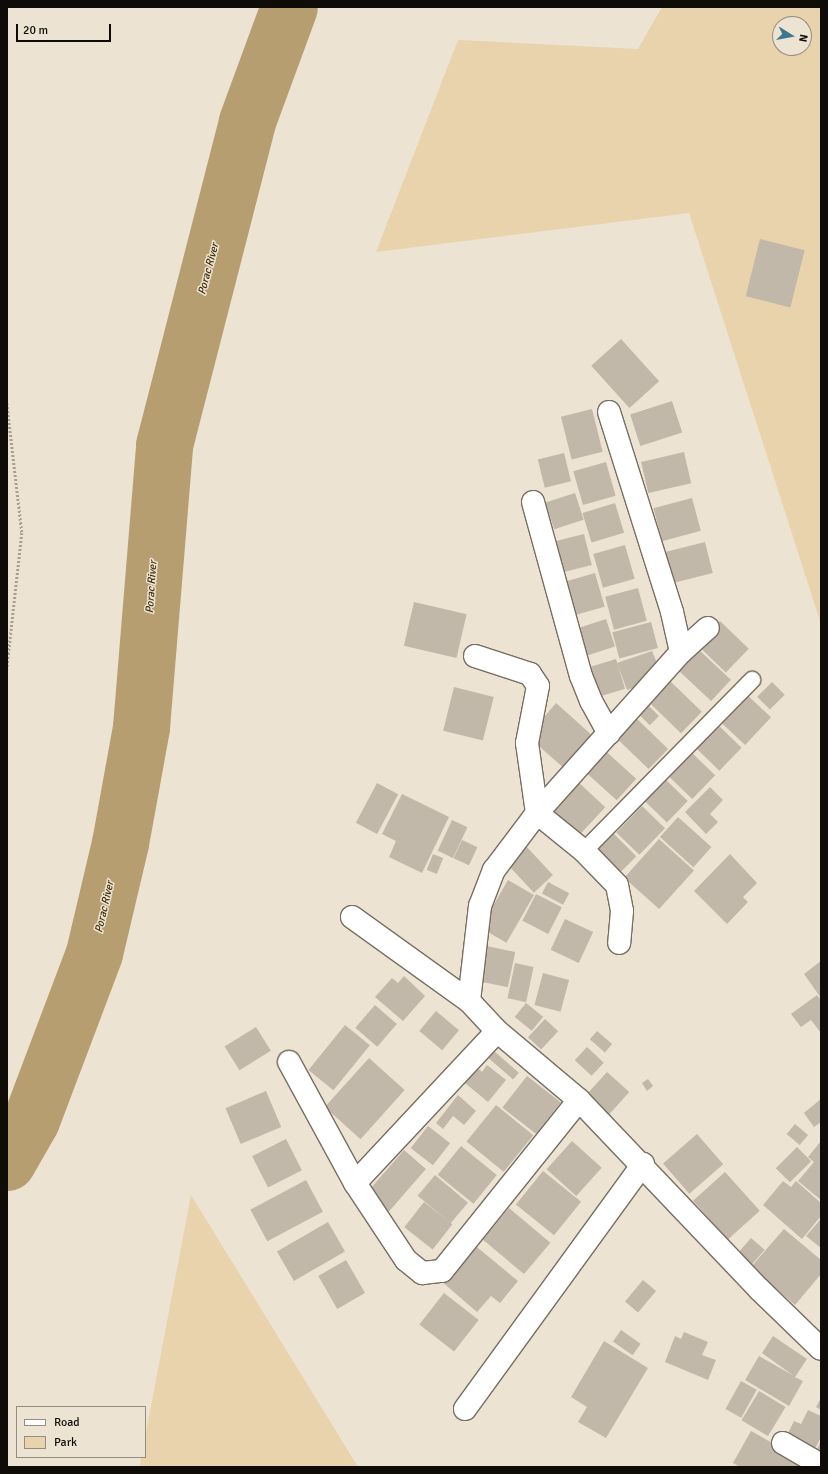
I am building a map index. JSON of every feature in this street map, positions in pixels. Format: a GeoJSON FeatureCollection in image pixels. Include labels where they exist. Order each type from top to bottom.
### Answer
{"type":"FeatureCollection","features":[{"type":"Feature","properties":{"kind":"street"},"geometry":{"type":"LineString","coordinates":[[609,412],[672,612],[681,652]]}},
{"type":"Feature","properties":{"kind":"street"},"geometry":{"type":"LineString","coordinates":[[533,502],[581,676],[591,701],[609,733]]}},
{"type":"Feature","properties":{"kind":"street"},"geometry":{"type":"LineString","coordinates":[[469,1002],[480,906],[494,870],[537,813],[681,652],[708,628]]}},
{"type":"Feature","properties":{"kind":"street"},"geometry":{"type":"LineString","coordinates":[[475,656],[530,674],[538,686],[527,743],[537,813],[584,851],[617,885],[622,911],[619,943]]}},
{"type":"Feature","properties":{"kind":"street"},"geometry":{"type":"LineString","coordinates":[[352,917],[469,1002],[497,1031],[580,1100],[643,1164],[758,1289],[821,1348]]}},
{"type":"Feature","properties":{"kind":"street"},"geometry":{"type":"LineString","coordinates":[[355,1183],[497,1031]]}},
{"type":"Feature","properties":{"kind":"street"},"geometry":{"type":"LineString","coordinates":[[289,1062],[355,1183],[406,1260],[422,1273],[442,1271],[580,1100]]}},
{"type":"Feature","properties":{"kind":"street"},"geometry":{"type":"LineString","coordinates":[[465,1409],[643,1164]]}},
{"type":"Feature","properties":{"kind":"street"},"geometry":{"type":"LineString","coordinates":[[783,1443],[821,1465]]}},
{"type":"Feature","properties":{"kind":"lane"},"geometry":{"type":"LineString","coordinates":[[584,851],[752,680]]}},
{"type":"Feature","properties":{"kind":"path"},"geometry":{"type":"LineString","coordinates":[[7,403],[22,533],[7,669]]}},
{"type":"Feature","properties":{"kind":"green space"},"geometry":{"type":"Polygon","coordinates":[[[662,7],[821,7],[821,624],[689,213],[376,252],[458,40],[638,49],[662,7]]]}},
{"type":"Feature","properties":{"kind":"green space"},"geometry":{"type":"Polygon","coordinates":[[[191,1195],[358,1467],[140,1467],[141,1458],[146,1458],[146,1433],[191,1195]]]}},
{"type":"Feature","properties":{"kind":"building"},"geometry":{"type":"Polygon","coordinates":[[[760,239],[805,250],[790,307],[746,296],[760,239]]]}},
{"type":"Feature","properties":{"kind":"building"},"geometry":{"type":"Polygon","coordinates":[[[621,339],[659,381],[629,408],[591,366],[621,339]]]}},
{"type":"Feature","properties":{"kind":"building"},"geometry":{"type":"Polygon","coordinates":[[[672,401],[682,432],[640,446],[630,415],[672,401]]]}},
{"type":"Feature","properties":{"kind":"building"},"geometry":{"type":"Polygon","coordinates":[[[592,409],[603,452],[572,459],[561,417],[592,409]]]}},
{"type":"Feature","properties":{"kind":"building"},"geometry":{"type":"Polygon","coordinates":[[[684,452],[691,483],[648,493],[641,462],[684,452]]]}},
{"type":"Feature","properties":{"kind":"building"},"geometry":{"type":"Polygon","coordinates":[[[564,453],[571,481],[545,488],[538,460],[564,453]]]}},
{"type":"Feature","properties":{"kind":"building"},"geometry":{"type":"Polygon","coordinates":[[[606,462],[616,496],[583,505],[573,471],[606,462]]]}},
{"type":"Feature","properties":{"kind":"building"},"geometry":{"type":"Polygon","coordinates":[[[575,493],[584,520],[554,529],[546,503],[575,493]]]}},
{"type":"Feature","properties":{"kind":"building"},"geometry":{"type":"Polygon","coordinates":[[[692,498],[701,531],[662,541],[653,508],[692,498]]]}},
{"type":"Feature","properties":{"kind":"building"},"geometry":{"type":"Polygon","coordinates":[[[615,503],[624,533],[592,543],[582,513],[615,503]]]}},
{"type":"Feature","properties":{"kind":"building"},"geometry":{"type":"Polygon","coordinates":[[[584,534],[592,565],[558,574],[550,542],[584,534]]]}},
{"type":"Feature","properties":{"kind":"building"},"geometry":{"type":"Polygon","coordinates":[[[705,542],[713,573],[673,583],[665,552],[705,542]]]}},
{"type":"Feature","properties":{"kind":"building"},"geometry":{"type":"Polygon","coordinates":[[[625,545],[635,579],[603,588],[593,554],[625,545]]]}},
{"type":"Feature","properties":{"kind":"building"},"geometry":{"type":"Polygon","coordinates":[[[595,573],[605,607],[570,617],[560,583],[595,573]]]}},
{"type":"Feature","properties":{"kind":"building"},"geometry":{"type":"Polygon","coordinates":[[[638,588],[647,621],[614,630],[605,597],[638,588]]]}},
{"type":"Feature","properties":{"kind":"building"},"geometry":{"type":"Polygon","coordinates":[[[414,602],[467,614],[456,658],[404,646],[414,602]]]}},
{"type":"Feature","properties":{"kind":"building"},"geometry":{"type":"Polygon","coordinates":[[[606,619],[615,647],[583,657],[574,630],[606,619]]]}},
{"type":"Feature","properties":{"kind":"building"},"geometry":{"type":"Polygon","coordinates":[[[720,621],[749,649],[726,673],[697,645],[720,621]]]}},
{"type":"Feature","properties":{"kind":"building"},"geometry":{"type":"Polygon","coordinates":[[[651,622],[658,648],[619,658],[612,632],[651,622]]]}},
{"type":"Feature","properties":{"kind":"building"},"geometry":{"type":"Polygon","coordinates":[[[698,649],[731,680],[711,701],[678,670],[698,649]]]}},
{"type":"Feature","properties":{"kind":"building"},"geometry":{"type":"Polygon","coordinates":[[[652,651],[659,668],[644,684],[627,690],[617,663],[652,651]]]}},
{"type":"Feature","properties":{"kind":"building"},"geometry":{"type":"Polygon","coordinates":[[[616,659],[625,689],[596,697],[587,668],[616,659]]]}},
{"type":"Feature","properties":{"kind":"building"},"geometry":{"type":"Polygon","coordinates":[[[668,679],[702,712],[681,733],[647,701],[668,679]]]}},
{"type":"Feature","properties":{"kind":"building"},"geometry":{"type":"Polygon","coordinates":[[[772,682],[785,695],[770,710],[757,697],[772,682]]]}},
{"type":"Feature","properties":{"kind":"building"},"geometry":{"type":"Polygon","coordinates":[[[454,687],[494,697],[483,741],[443,731],[454,687]]]}},
{"type":"Feature","properties":{"kind":"building"},"geometry":{"type":"Polygon","coordinates":[[[744,692],[771,717],[745,745],[718,720],[744,692]]]}},
{"type":"Feature","properties":{"kind":"building"},"geometry":{"type":"Polygon","coordinates":[[[556,703],[594,737],[565,769],[533,741],[541,732],[535,728],[556,703]]]}},
{"type":"Feature","properties":{"kind":"building"},"geometry":{"type":"Polygon","coordinates":[[[647,704],[659,716],[650,725],[638,713],[647,704]]]}},
{"type":"Feature","properties":{"kind":"building"},"geometry":{"type":"Polygon","coordinates":[[[635,717],[668,749],[649,769],[616,737],[635,717]]]}},
{"type":"Feature","properties":{"kind":"building"},"geometry":{"type":"Polygon","coordinates":[[[715,722],[742,748],[719,771],[693,745],[715,722]]]}},
{"type":"Feature","properties":{"kind":"building"},"geometry":{"type":"Polygon","coordinates":[[[602,748],[636,779],[617,800],[583,770],[602,748]]]}},
{"type":"Feature","properties":{"kind":"building"},"geometry":{"type":"Polygon","coordinates":[[[690,751],[715,775],[692,799],[667,775],[690,751]]]}},
{"type":"Feature","properties":{"kind":"building"},"geometry":{"type":"Polygon","coordinates":[[[664,778],[688,801],[667,823],[643,800],[664,778]]]}},
{"type":"Feature","properties":{"kind":"building"},"geometry":{"type":"Polygon","coordinates":[[[576,780],[605,807],[579,836],[549,809],[576,780]]]}},
{"type":"Feature","properties":{"kind":"building"},"geometry":{"type":"Polygon","coordinates":[[[377,783],[398,794],[377,834],[356,823],[377,783]]]}},
{"type":"Feature","properties":{"kind":"building"},"geometry":{"type":"Polygon","coordinates":[[[710,787],[723,800],[710,814],[718,822],[706,834],[685,812],[710,787]]]}},
{"type":"Feature","properties":{"kind":"building"},"geometry":{"type":"Polygon","coordinates":[[[402,794],[449,817],[422,873],[389,857],[396,841],[382,834],[402,794]]]}},
{"type":"Feature","properties":{"kind":"building"},"geometry":{"type":"Polygon","coordinates":[[[642,806],[665,828],[639,855],[616,833],[642,806]]]}},
{"type":"Feature","properties":{"kind":"building"},"geometry":{"type":"Polygon","coordinates":[[[678,817],[711,847],[693,867],[660,837],[678,817]]]}},
{"type":"Feature","properties":{"kind":"building"},"geometry":{"type":"Polygon","coordinates":[[[452,820],[467,827],[453,858],[438,851],[452,820]]]}},
{"type":"Feature","properties":{"kind":"building"},"geometry":{"type":"Polygon","coordinates":[[[613,833],[636,856],[614,878],[591,855],[613,833]]]}},
{"type":"Feature","properties":{"kind":"building"},"geometry":{"type":"Polygon","coordinates":[[[659,839],[694,870],[659,909],[624,878],[659,839]]]}},
{"type":"Feature","properties":{"kind":"building"},"geometry":{"type":"Polygon","coordinates":[[[462,840],[477,847],[469,865],[454,858],[462,840]]]}},
{"type":"Feature","properties":{"kind":"building"},"geometry":{"type":"Polygon","coordinates":[[[525,845],[553,875],[534,893],[506,863],[525,845]]]}},
{"type":"Feature","properties":{"kind":"building"},"geometry":{"type":"Polygon","coordinates":[[[433,854],[443,858],[437,874],[427,870],[433,854]]]}},
{"type":"Feature","properties":{"kind":"building"},"geometry":{"type":"Polygon","coordinates":[[[730,854],[757,883],[743,897],[748,902],[727,924],[694,891],[730,854]]]}},
{"type":"Feature","properties":{"kind":"building"},"geometry":{"type":"Polygon","coordinates":[[[508,880],[534,895],[506,943],[480,928],[508,880]]]}},
{"type":"Feature","properties":{"kind":"building"},"geometry":{"type":"Polygon","coordinates":[[[548,882],[569,893],[563,905],[542,893],[548,882]]]}},
{"type":"Feature","properties":{"kind":"building"},"geometry":{"type":"Polygon","coordinates":[[[536,894],[562,907],[548,934],[522,921],[536,894]]]}},
{"type":"Feature","properties":{"kind":"building"},"geometry":{"type":"Polygon","coordinates":[[[565,919],[593,932],[579,963],[551,950],[565,919]]]}},
{"type":"Feature","properties":{"kind":"building"},"geometry":{"type":"Polygon","coordinates":[[[482,945],[515,952],[508,987],[475,980],[482,945]]]}},
{"type":"Feature","properties":{"kind":"building"},"geometry":{"type":"Polygon","coordinates":[[[821,961],[821,998],[804,974],[821,961]]]}},
{"type":"Feature","properties":{"kind":"building"},"geometry":{"type":"Polygon","coordinates":[[[515,963],[534,967],[526,1002],[508,998],[515,963]]]}},
{"type":"Feature","properties":{"kind":"building"},"geometry":{"type":"Polygon","coordinates":[[[543,973],[569,980],[561,1012],[534,1005],[543,973]]]}},
{"type":"Feature","properties":{"kind":"building"},"geometry":{"type":"Polygon","coordinates":[[[404,976],[425,996],[403,1021],[375,997],[392,978],[398,983],[404,976]]]}},
{"type":"Feature","properties":{"kind":"building"},"geometry":{"type":"Polygon","coordinates":[[[817,995],[821,1000],[821,1033],[811,1020],[801,1027],[791,1014],[817,995]]]}},
{"type":"Feature","properties":{"kind":"building"},"geometry":{"type":"Polygon","coordinates":[[[526,1003],[543,1017],[532,1031],[515,1017],[526,1003]]]}},
{"type":"Feature","properties":{"kind":"building"},"geometry":{"type":"Polygon","coordinates":[[[375,1005],[397,1024],[377,1047],[355,1028],[375,1005]]]}},
{"type":"Feature","properties":{"kind":"building"},"geometry":{"type":"Polygon","coordinates":[[[436,1011],[459,1030],[442,1050],[419,1031],[436,1011]]]}},
{"type":"Feature","properties":{"kind":"building"},"geometry":{"type":"Polygon","coordinates":[[[545,1019],[558,1031],[541,1050],[528,1037],[545,1019]]]}},
{"type":"Feature","properties":{"kind":"building"},"geometry":{"type":"Polygon","coordinates":[[[345,1025],[370,1045],[333,1090],[308,1070],[345,1025]]]}},
{"type":"Feature","properties":{"kind":"building"},"geometry":{"type":"Polygon","coordinates":[[[256,1027],[271,1051],[239,1070],[225,1047],[256,1027]]]}},
{"type":"Feature","properties":{"kind":"building"},"geometry":{"type":"Polygon","coordinates":[[[597,1031],[612,1044],[605,1052],[590,1039],[597,1031]]]}},
{"type":"Feature","properties":{"kind":"building"},"geometry":{"type":"Polygon","coordinates":[[[587,1047],[604,1063],[592,1076],[575,1060],[587,1047]]]}},
{"type":"Feature","properties":{"kind":"building"},"geometry":{"type":"Polygon","coordinates":[[[494,1051],[519,1073],[513,1079],[488,1058],[494,1051]]]}},
{"type":"Feature","properties":{"kind":"building"},"geometry":{"type":"Polygon","coordinates":[[[369,1058],[405,1090],[361,1139],[325,1107],[369,1058]]]}},
{"type":"Feature","properties":{"kind":"building"},"geometry":{"type":"Polygon","coordinates":[[[487,1065],[506,1080],[488,1102],[465,1083],[478,1068],[482,1072],[487,1065]]]}},
{"type":"Feature","properties":{"kind":"building"},"geometry":{"type":"Polygon","coordinates":[[[607,1072],[629,1092],[606,1118],[584,1098],[607,1072]]]}},
{"type":"Feature","properties":{"kind":"building"},"geometry":{"type":"Polygon","coordinates":[[[527,1076],[561,1102],[536,1134],[502,1108],[527,1076]]]}},
{"type":"Feature","properties":{"kind":"building"},"geometry":{"type":"Polygon","coordinates":[[[648,1079],[653,1086],[647,1091],[642,1083],[648,1079]]]}},
{"type":"Feature","properties":{"kind":"building"},"geometry":{"type":"Polygon","coordinates":[[[266,1091],[281,1127],[241,1144],[225,1108],[266,1091]]]}},
{"type":"Feature","properties":{"kind":"building"},"geometry":{"type":"Polygon","coordinates":[[[458,1095],[476,1111],[464,1125],[453,1116],[443,1129],[436,1123],[458,1095]]]}},
{"type":"Feature","properties":{"kind":"building"},"geometry":{"type":"Polygon","coordinates":[[[821,1099],[821,1122],[814,1127],[804,1113],[821,1099]]]}},
{"type":"Feature","properties":{"kind":"building"},"geometry":{"type":"Polygon","coordinates":[[[496,1105],[533,1135],[504,1172],[466,1142],[496,1105]]]}},
{"type":"Feature","properties":{"kind":"building"},"geometry":{"type":"Polygon","coordinates":[[[795,1124],[808,1135],[800,1145],[787,1134],[795,1124]]]}},
{"type":"Feature","properties":{"kind":"building"},"geometry":{"type":"Polygon","coordinates":[[[428,1126],[450,1143],[433,1165],[411,1148],[428,1126]]]}},
{"type":"Feature","properties":{"kind":"building"},"geometry":{"type":"Polygon","coordinates":[[[697,1134],[723,1164],[689,1194],[663,1164],[697,1134]]]}},
{"type":"Feature","properties":{"kind":"building"},"geometry":{"type":"Polygon","coordinates":[[[286,1139],[302,1170],[268,1187],[252,1156],[286,1139]]]}},
{"type":"Feature","properties":{"kind":"building"},"geometry":{"type":"Polygon","coordinates":[[[572,1141],[602,1168],[576,1196],[547,1169],[572,1141]]]}},
{"type":"Feature","properties":{"kind":"building"},"geometry":{"type":"Polygon","coordinates":[[[821,1141],[821,1200],[798,1181],[814,1162],[808,1157],[821,1141]]]}},
{"type":"Feature","properties":{"kind":"building"},"geometry":{"type":"Polygon","coordinates":[[[461,1146],[497,1175],[473,1204],[438,1175],[461,1146]]]}},
{"type":"Feature","properties":{"kind":"building"},"geometry":{"type":"Polygon","coordinates":[[[797,1147],[811,1161],[790,1182],[776,1168],[797,1147]]]}},
{"type":"Feature","properties":{"kind":"building"},"geometry":{"type":"Polygon","coordinates":[[[404,1150],[426,1169],[387,1214],[365,1195],[404,1150]]]}},
{"type":"Feature","properties":{"kind":"building"},"geometry":{"type":"Polygon","coordinates":[[[543,1171],[581,1202],[554,1235],[516,1204],[543,1171]]]}},
{"type":"Feature","properties":{"kind":"building"},"geometry":{"type":"Polygon","coordinates":[[[725,1172],[760,1211],[728,1239],[693,1201],[725,1172]]]}},
{"type":"Feature","properties":{"kind":"building"},"geometry":{"type":"Polygon","coordinates":[[[435,1175],[468,1203],[451,1223],[418,1196],[435,1175]]]}},
{"type":"Feature","properties":{"kind":"building"},"geometry":{"type":"Polygon","coordinates":[[[306,1180],[323,1212],[267,1241],[250,1210],[306,1180]]]}},
{"type":"Feature","properties":{"kind":"building"},"geometry":{"type":"Polygon","coordinates":[[[783,1181],[791,1187],[796,1181],[821,1203],[821,1216],[802,1239],[763,1205],[783,1181]]]}},
{"type":"Feature","properties":{"kind":"building"},"geometry":{"type":"Polygon","coordinates":[[[424,1202],[452,1224],[433,1249],[404,1227],[424,1202]]]}},
{"type":"Feature","properties":{"kind":"building"},"geometry":{"type":"Polygon","coordinates":[[[509,1208],[550,1243],[524,1274],[483,1239],[509,1208]]]}},
{"type":"Feature","properties":{"kind":"building"},"geometry":{"type":"Polygon","coordinates":[[[821,1219],[821,1248],[806,1236],[821,1219]]]}},
{"type":"Feature","properties":{"kind":"building"},"geometry":{"type":"Polygon","coordinates":[[[328,1222],[345,1251],[294,1281],[277,1252],[328,1222]]]}},
{"type":"Feature","properties":{"kind":"building"},"geometry":{"type":"Polygon","coordinates":[[[784,1229],[821,1260],[821,1274],[795,1305],[751,1267],[784,1229]]]}},
{"type":"Feature","properties":{"kind":"building"},"geometry":{"type":"Polygon","coordinates":[[[751,1238],[765,1250],[748,1269],[735,1257],[751,1238]]]}},
{"type":"Feature","properties":{"kind":"building"},"geometry":{"type":"Polygon","coordinates":[[[472,1243],[518,1281],[500,1303],[491,1296],[477,1312],[441,1281],[472,1243]]]}},
{"type":"Feature","properties":{"kind":"building"},"geometry":{"type":"Polygon","coordinates":[[[346,1260],[365,1293],[337,1309],[318,1276],[346,1260]]]}},
{"type":"Feature","properties":{"kind":"building"},"geometry":{"type":"Polygon","coordinates":[[[643,1280],[656,1291],[638,1312],[625,1301],[643,1280]]]}},
{"type":"Feature","properties":{"kind":"building"},"geometry":{"type":"Polygon","coordinates":[[[444,1293],[479,1320],[454,1352],[419,1325],[444,1293]]]}},
{"type":"Feature","properties":{"kind":"building"},"geometry":{"type":"Polygon","coordinates":[[[621,1330],[641,1344],[633,1355],[613,1341],[621,1330]]]}},
{"type":"Feature","properties":{"kind":"building"},"geometry":{"type":"Polygon","coordinates":[[[684,1332],[708,1342],[702,1355],[716,1360],[708,1380],[665,1362],[675,1336],[681,1339],[684,1332]]]}},
{"type":"Feature","properties":{"kind":"building"},"geometry":{"type":"Polygon","coordinates":[[[773,1336],[807,1359],[795,1377],[803,1381],[789,1406],[745,1380],[759,1356],[794,1376],[762,1353],[773,1336]]]}},
{"type":"Feature","properties":{"kind":"building"},"geometry":{"type":"Polygon","coordinates":[[[604,1341],[648,1368],[606,1438],[578,1422],[587,1407],[571,1397],[604,1341]]]}},
{"type":"Feature","properties":{"kind":"building"},"geometry":{"type":"Polygon","coordinates":[[[741,1381],[757,1390],[741,1418],[725,1409],[741,1381]]]}},
{"type":"Feature","properties":{"kind":"building"},"geometry":{"type":"Polygon","coordinates":[[[759,1391],[786,1407],[768,1436],[741,1420],[759,1391]]]}},
{"type":"Feature","properties":{"kind":"building"},"geometry":{"type":"Polygon","coordinates":[[[821,1398],[821,1410],[816,1407],[821,1398]]]}},
{"type":"Feature","properties":{"kind":"building"},"geometry":{"type":"Polygon","coordinates":[[[808,1410],[821,1416],[821,1437],[812,1455],[784,1441],[794,1421],[801,1424],[808,1410]]]}},
{"type":"Feature","properties":{"kind":"building"},"geometry":{"type":"Polygon","coordinates":[[[751,1431],[815,1467],[740,1467],[733,1463],[751,1431]]]}},
{"type":"Feature","properties":{"kind":"building"},"geometry":{"type":"Polygon","coordinates":[[[821,1440],[821,1456],[815,1454],[821,1440]]]}},
{"type":"Feature","properties":{"kind":"waterway","name":"Porac River"},"geometry":{"type":"LineString","coordinates":[[7,1162],[31,1120],[94,953],[120,843],[141,727],[164,445],[247,121],[289,7]]}}]}
